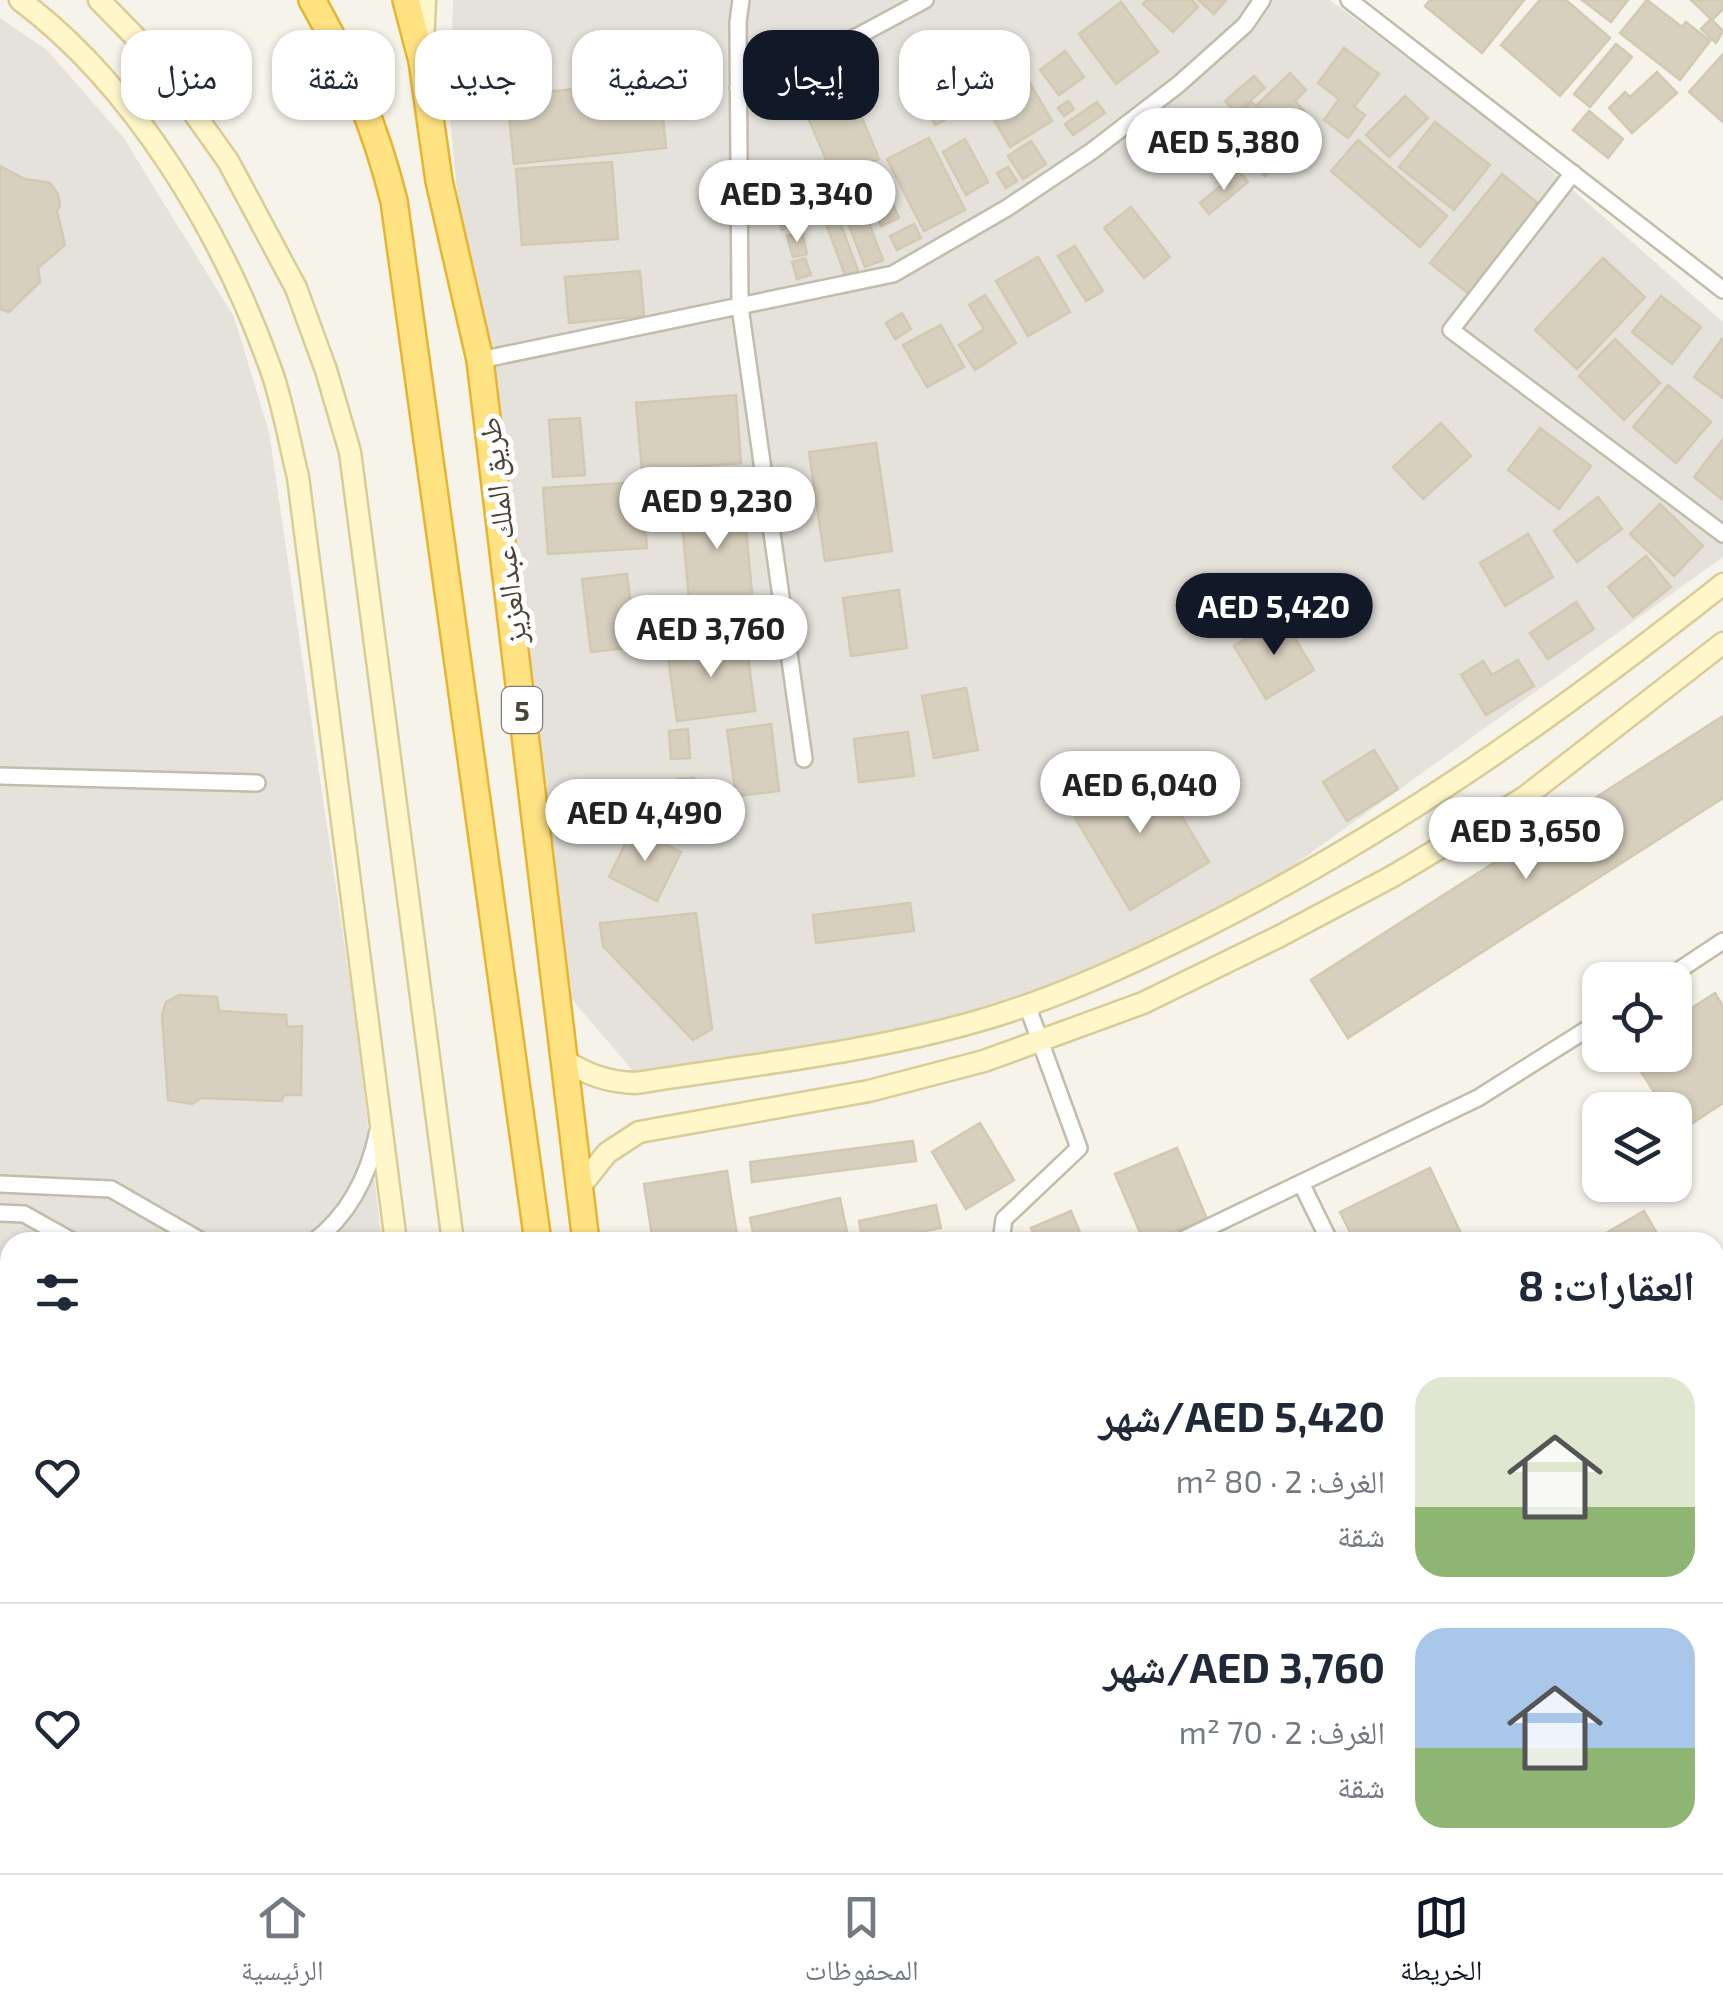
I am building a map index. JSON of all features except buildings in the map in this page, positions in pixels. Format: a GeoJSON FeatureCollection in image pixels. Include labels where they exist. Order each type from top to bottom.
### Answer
{"type":"FeatureCollection","features":[{"type":"Feature","properties":{"kind":"highway","name":"5"},"geometry":{"type":"LineString","coordinates":[[312,0],[346,60],[378,136],[394,200],[537,1232]]}},
{"type":"Feature","properties":{"kind":"highway","name":"5"},"geometry":{"type":"LineString","coordinates":[[406,0],[415,34]]}},
{"type":"Feature","properties":{"kind":"highway","name":"5"},"geometry":{"type":"LineString","coordinates":[[430,120],[439,181],[480,360]]}},
{"type":"Feature","properties":{"kind":"highway","name":"طريق الملك عبدالعزيز"},"geometry":{"type":"LineString","coordinates":[[480,360],[585,1232]]}},
{"type":"Feature","properties":{"kind":"main road"},"geometry":{"type":"LineString","coordinates":[[20,0],[78,50],[118,94],[175,176],[231,272],[272,370],[298,477],[395,1232]]}},
{"type":"Feature","properties":{"kind":"main road"},"geometry":{"type":"LineString","coordinates":[[99,0],[152,53],[228,162],[296,288],[350,452],[452,1232]]}},
{"type":"Feature","properties":{"kind":"main road"},"geometry":{"type":"LineString","coordinates":[[424,30],[425,0]]}},
{"type":"Feature","properties":{"kind":"main road"},"geometry":{"type":"LineString","coordinates":[[564,1060],[586,1074],[610,1082],[636,1083],[859,1048],[976,1022],[1124,968],[1368,838],[1497,754],[1723,584]]}},
{"type":"Feature","properties":{"kind":"main road"},"geometry":{"type":"LineString","coordinates":[[579,1188],[608,1153],[640,1132],[869,1091],[984,1061],[1143,1003],[1393,876],[1524,797],[1723,643]]}},
{"type":"Feature","properties":{"kind":"street"},"geometry":{"type":"LineString","coordinates":[[741,0],[740,308],[804,759]]}},
{"type":"Feature","properties":{"kind":"street"},"geometry":{"type":"LineString","coordinates":[[738,88],[858,36],[924,0]]}},
{"type":"Feature","properties":{"kind":"street"},"geometry":{"type":"LineString","coordinates":[[480,360],[893,274],[990,218],[1092,151],[1179,84],[1245,26],[1262,0]]}},
{"type":"Feature","properties":{"kind":"street"},"geometry":{"type":"LineString","coordinates":[[1350,0],[1723,290]]}},
{"type":"Feature","properties":{"kind":"street"},"geometry":{"type":"LineString","coordinates":[[1572,173],[1451,330],[1723,534]]}},
{"type":"Feature","properties":{"kind":"street"},"geometry":{"type":"LineString","coordinates":[[0,776],[257,783]]}},
{"type":"Feature","properties":{"kind":"street"},"geometry":{"type":"LineString","coordinates":[[1691,962],[1723,941]]}},
{"type":"Feature","properties":{"kind":"street"},"geometry":{"type":"LineString","coordinates":[[1002,1232],[1004,1219],[1079,1148],[1027,1005]]}},
{"type":"Feature","properties":{"kind":"street"},"geometry":{"type":"LineString","coordinates":[[1199,1232],[1478,1098],[1582,1032]]}},
{"type":"Feature","properties":{"kind":"street"},"geometry":{"type":"LineString","coordinates":[[323,1232],[346,1210],[364,1178],[381,1118]]}},
{"type":"Feature","properties":{"kind":"street"},"geometry":{"type":"LineString","coordinates":[[1301,1183],[1325,1232]]}},
{"type":"Feature","properties":{"kind":"street"},"geometry":{"type":"LineString","coordinates":[[0,1184],[111,1189],[185,1232]]}},
{"type":"Feature","properties":{"kind":"street"},"geometry":{"type":"LineString","coordinates":[[0,1214],[24,1214],[56,1232]]}},
{"type":"Feature","properties":{"kind":"shaded area"},"geometry":{"type":"Polygon","coordinates":[[[453,0],[1330,0],[1515,139],[1723,322],[1723,557],[1237,906],[1006,1016],[790,1073],[646,1086],[557,982],[484,473],[450,120],[552,120],[552,30],[452,30],[453,0]]]}},
{"type":"Feature","properties":{"kind":"shaded area"},"geometry":{"type":"Polygon","coordinates":[[[0,18],[47,50],[123,137],[234,317],[269,432],[354,1010],[381,1232],[0,1232],[0,18]]]}}]}
